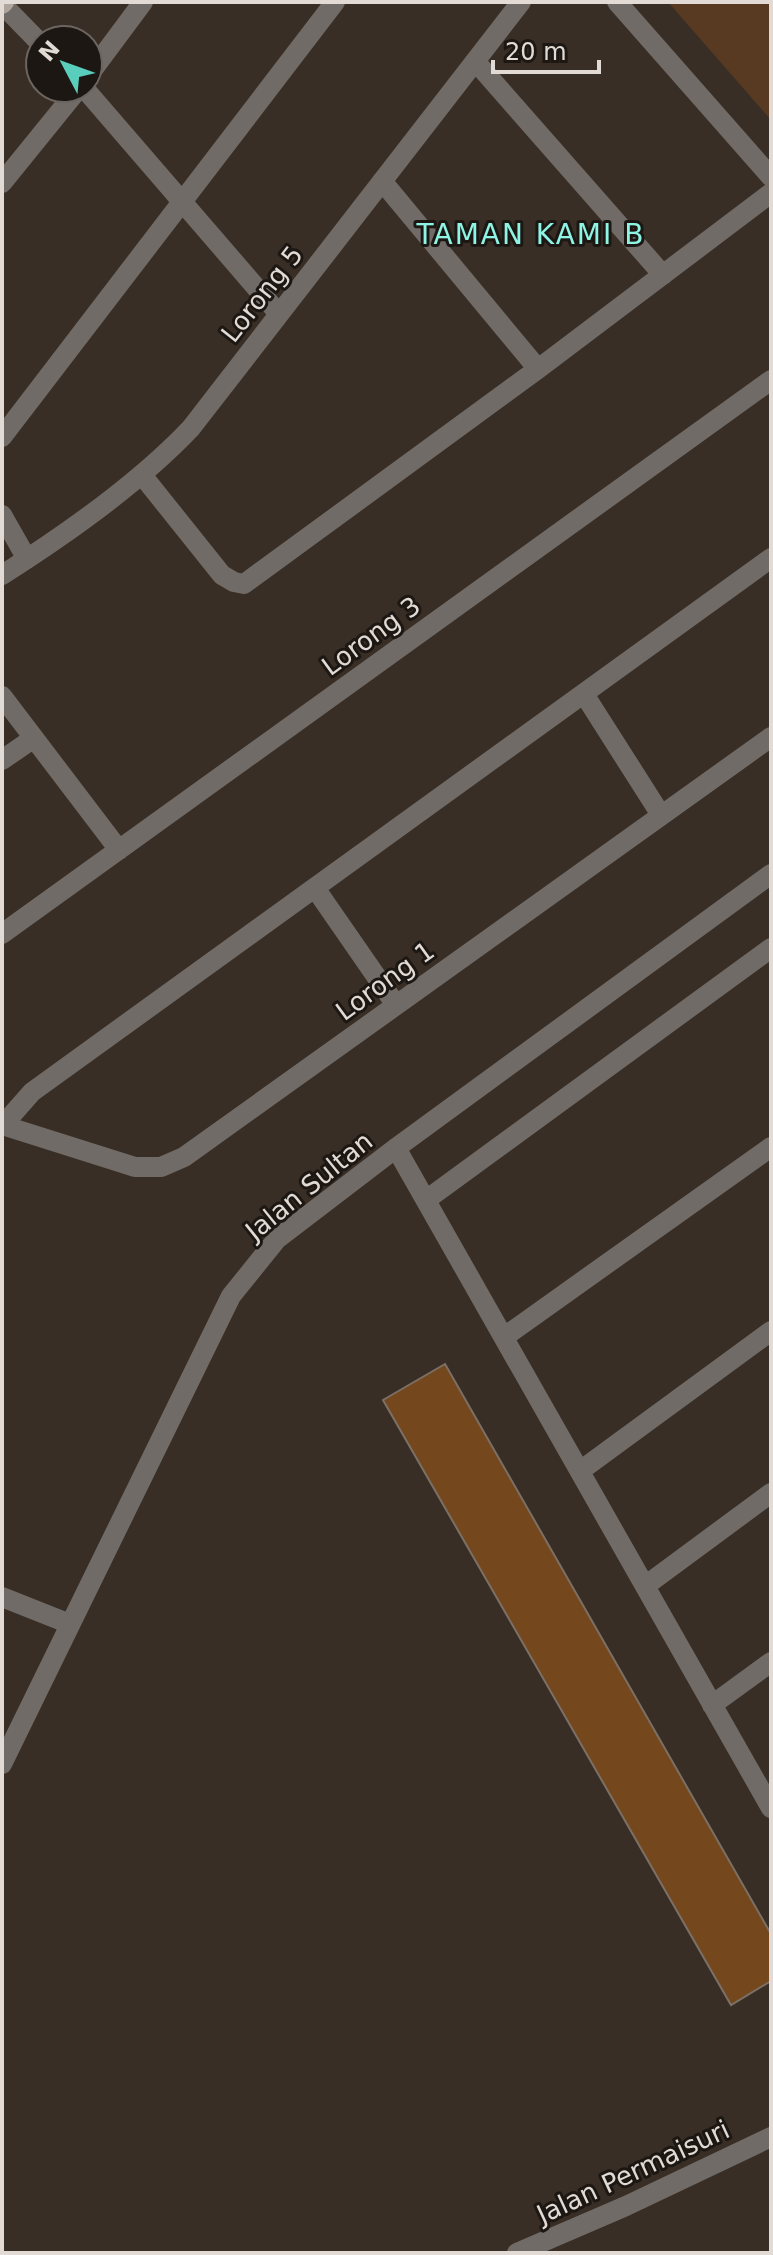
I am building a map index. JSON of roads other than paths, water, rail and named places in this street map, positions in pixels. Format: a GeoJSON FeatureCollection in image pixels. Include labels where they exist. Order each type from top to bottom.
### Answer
{"type":"FeatureCollection","features":[{"type":"Feature","properties":{"kind":"street"},"geometry":{"type":"LineString","coordinates":[[104,54],[143,2]]}},
{"type":"Feature","properties":{"kind":"street"},"geometry":{"type":"LineString","coordinates":[[2,437],[335,2]]}},
{"type":"Feature","properties":{"kind":"street","name":"Lorong 5"},"geometry":{"type":"LineString","coordinates":[[2,575],[142,475],[191,428],[521,2]]}},
{"type":"Feature","properties":{"kind":"street"},"geometry":{"type":"LineString","coordinates":[[617,2],[771,177]]}},
{"type":"Feature","properties":{"kind":"street"},"geometry":{"type":"LineString","coordinates":[[3,4],[24,26]]}},
{"type":"Feature","properties":{"kind":"street"},"geometry":{"type":"LineString","coordinates":[[475,61],[663,275]]}},
{"type":"Feature","properties":{"kind":"street"},"geometry":{"type":"LineString","coordinates":[[2,183],[68,104]]}},
{"type":"Feature","properties":{"kind":"street"},"geometry":{"type":"LineString","coordinates":[[95,104],[279,314]]}},
{"type":"Feature","properties":{"kind":"street"},"geometry":{"type":"LineString","coordinates":[[382,181],[538,369]]}},
{"type":"Feature","properties":{"kind":"street"},"geometry":{"type":"LineString","coordinates":[[142,475],[222,575],[244,584],[538,369],[771,193]]}},
{"type":"Feature","properties":{"kind":"street","name":"Lorong 3"},"geometry":{"type":"LineString","coordinates":[[2,934],[771,380]]}},
{"type":"Feature","properties":{"kind":"street"},"geometry":{"type":"LineString","coordinates":[[2,515],[27,559]]}},
{"type":"Feature","properties":{"kind":"street"},"geometry":{"type":"LineString","coordinates":[[2,1125],[32,1092],[771,558]]}},
{"type":"Feature","properties":{"kind":"street"},"geometry":{"type":"LineString","coordinates":[[584,694],[661,815]]}},
{"type":"Feature","properties":{"kind":"street"},"geometry":{"type":"LineString","coordinates":[[2,696],[119,850]]}},
{"type":"Feature","properties":{"kind":"street","name":"Lorong 1"},"geometry":{"type":"LineString","coordinates":[[2,1125],[135,1167],[161,1167],[184,1157],[771,737]]}},
{"type":"Feature","properties":{"kind":"street"},"geometry":{"type":"LineString","coordinates":[[2,760],[34,738]]}},
{"type":"Feature","properties":{"kind":"street","name":"Jalan Sultan"},"geometry":{"type":"LineString","coordinates":[[2,1764],[231,1296],[277,1239],[396,1148],[771,874]]}},
{"type":"Feature","properties":{"kind":"street"},"geometry":{"type":"LineString","coordinates":[[315,888],[396,1005]]}},
{"type":"Feature","properties":{"kind":"street"},"geometry":{"type":"LineString","coordinates":[[426,1200],[771,948]]}},
{"type":"Feature","properties":{"kind":"street"},"geometry":{"type":"LineString","coordinates":[[504,1337],[771,1147]]}},
{"type":"Feature","properties":{"kind":"street"},"geometry":{"type":"LineString","coordinates":[[396,1148],[771,1808]]}},
{"type":"Feature","properties":{"kind":"street"},"geometry":{"type":"LineString","coordinates":[[580,1471],[771,1331]]}},
{"type":"Feature","properties":{"kind":"street"},"geometry":{"type":"LineString","coordinates":[[645,1586],[771,1493]]}},
{"type":"Feature","properties":{"kind":"street"},"geometry":{"type":"LineString","coordinates":[[2,1597],[70,1624]]}},
{"type":"Feature","properties":{"kind":"street"},"geometry":{"type":"LineString","coordinates":[[712,1705],[771,1662]]}},
{"type":"Feature","properties":{"kind":"street","name":"Jalan Permaisuri"},"geometry":{"type":"LineString","coordinates":[[517,2253],[626,2206],[771,2137]]}},
{"type":"Feature","properties":{"kind":"district","name":"TAMAN KAMI B"},"geometry":{"type":"Point","coordinates":[531,234]}}]}
